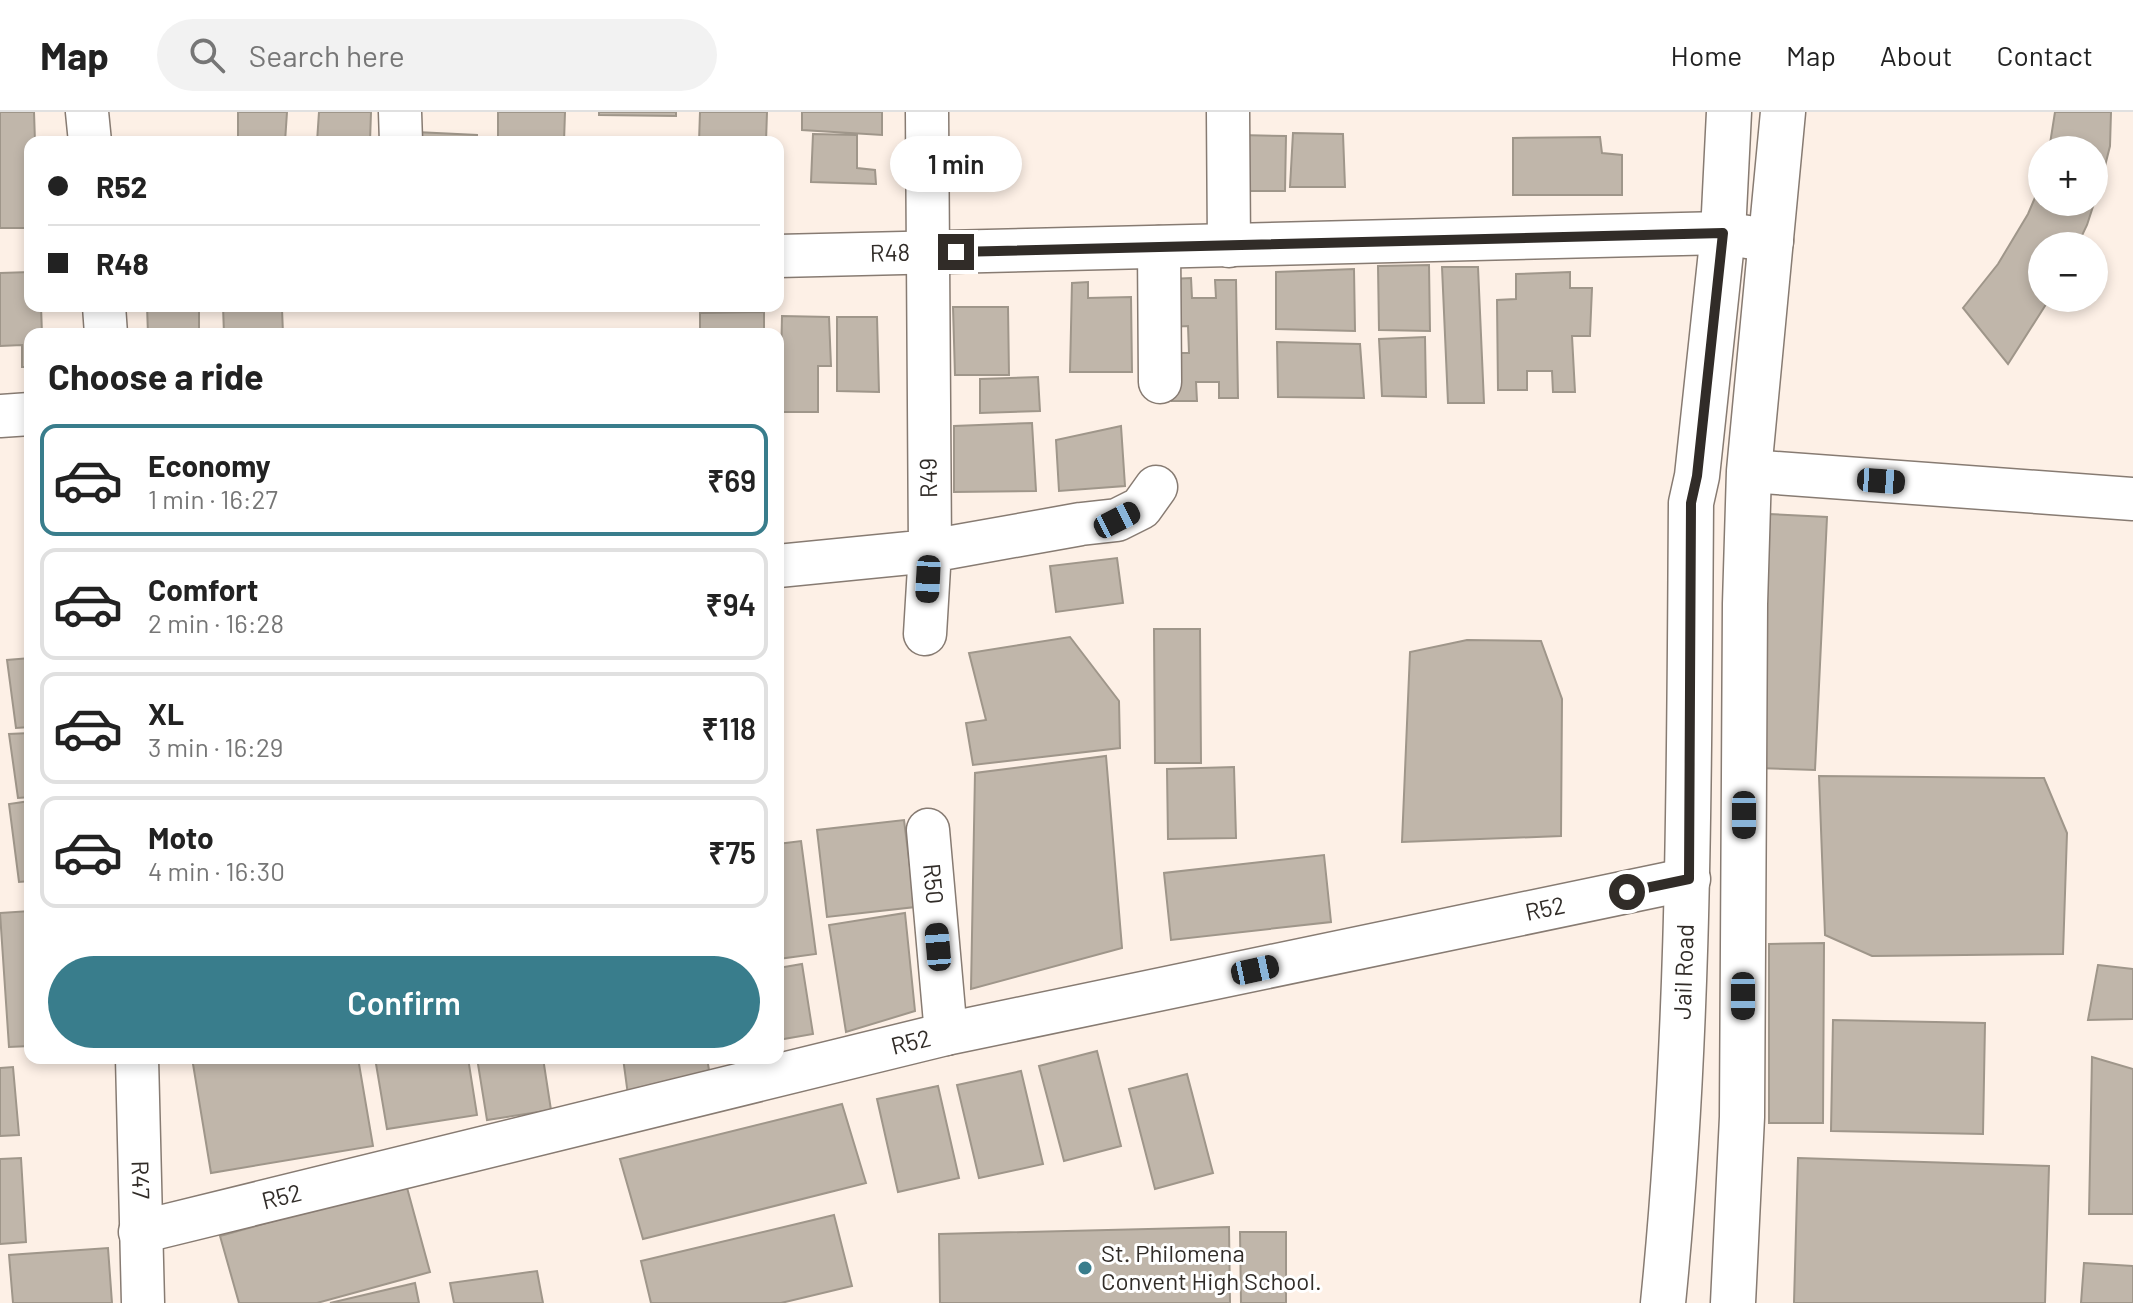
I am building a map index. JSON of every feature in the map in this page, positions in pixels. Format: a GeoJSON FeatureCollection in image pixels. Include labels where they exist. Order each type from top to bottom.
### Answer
{"type":"FeatureCollection","features":[{"type":"Feature","properties":{"kind":"main road","name":"Jail Road"},"geometry":{"type":"LineString","coordinates":[[1663,1303],[1670,1229],[1689,879],[1691,503],[1697,476],[1723,233],[1729,112]]}},
{"type":"Feature","properties":{"kind":"main road"},"geometry":{"type":"LineString","coordinates":[[1733,1303],[1742,1117],[1745,604],[1749,471],[1783,112]]}},
{"type":"Feature","properties":{"kind":"main road"},"geometry":{"type":"LineString","coordinates":[[1670,1229],[1737,1236]]}},
{"type":"Feature","properties":{"kind":"street"},"geometry":{"type":"LineString","coordinates":[[87,112],[89,136]]}},
{"type":"Feature","properties":{"kind":"street"},"geometry":{"type":"LineString","coordinates":[[400,112],[401,136]]}},
{"type":"Feature","properties":{"kind":"street","name":"R49"},"geometry":{"type":"LineString","coordinates":[[925,634],[930,551],[927,112]]}},
{"type":"Feature","properties":{"kind":"street"},"geometry":{"type":"LineString","coordinates":[[1228,112],[1229,246]]}},
{"type":"Feature","properties":{"kind":"street","name":"R48"},"geometry":{"type":"LineString","coordinates":[[784,256],[1723,233],[1772,241]]}},
{"type":"Feature","properties":{"kind":"street"},"geometry":{"type":"LineString","coordinates":[[1159,247],[1160,382]]}},
{"type":"Feature","properties":{"kind":"street"},"geometry":{"type":"LineString","coordinates":[[0,416],[24,414]]}},
{"type":"Feature","properties":{"kind":"street"},"geometry":{"type":"LineString","coordinates":[[1749,471],[2133,499]]}},
{"type":"Feature","properties":{"kind":"street"},"geometry":{"type":"LineString","coordinates":[[784,565],[930,551],[1117,520],[1141,508],[1156,487]]}},
{"type":"Feature","properties":{"kind":"street","name":"R50"},"geometry":{"type":"LineString","coordinates":[[928,830],[946,1034]]}},
{"type":"Feature","properties":{"kind":"street","name":"R52"},"geometry":{"type":"LineString","coordinates":[[784,1063],[946,1034],[1689,879]]}},
{"type":"Feature","properties":{"kind":"street","name":"R47"},"geometry":{"type":"LineString","coordinates":[[137,1064],[143,1303]]}},
{"type":"Feature","properties":{"kind":"street","name":"R52"},"geometry":{"type":"LineString","coordinates":[[140,1232],[742,1071],[781,1064]]}},
{"type":"Feature","properties":{"kind":"building"},"geometry":{"type":"Polygon","coordinates":[[[0,112],[34,112],[35,136],[24,136],[24,228],[0,228],[0,112]]]}},
{"type":"Feature","properties":{"kind":"building"},"geometry":{"type":"Polygon","coordinates":[[[238,112],[287,112],[285,136],[238,136],[238,112]]]}},
{"type":"Feature","properties":{"kind":"building"},"geometry":{"type":"Polygon","coordinates":[[[319,112],[371,112],[370,136],[317,136],[319,112]]]}},
{"type":"Feature","properties":{"kind":"building"},"geometry":{"type":"Polygon","coordinates":[[[498,112],[565,112],[564,136],[498,136],[498,112]]]}},
{"type":"Feature","properties":{"kind":"building"},"geometry":{"type":"Polygon","coordinates":[[[599,112],[676,112],[676,116],[599,115],[599,112]]]}},
{"type":"Feature","properties":{"kind":"building"},"geometry":{"type":"Polygon","coordinates":[[[700,112],[767,112],[766,136],[699,136],[700,112]]]}},
{"type":"Feature","properties":{"kind":"building"},"geometry":{"type":"Polygon","coordinates":[[[802,112],[882,112],[882,135],[802,130],[802,112]]]}},
{"type":"Feature","properties":{"kind":"building"},"geometry":{"type":"Polygon","coordinates":[[[2055,112],[2111,112],[2108,154],[2108,136],[2051,136],[2055,112]]]}},
{"type":"Feature","properties":{"kind":"building"},"geometry":{"type":"Polygon","coordinates":[[[416,132],[477,135],[477,136],[416,136],[416,132]]]}},
{"type":"Feature","properties":{"kind":"building"},"geometry":{"type":"Polygon","coordinates":[[[1293,133],[1343,134],[1345,187],[1290,187],[1293,133]]]}},
{"type":"Feature","properties":{"kind":"building"},"geometry":{"type":"Polygon","coordinates":[[[813,134],[857,135],[857,168],[875,170],[876,184],[811,182],[813,134]]]}},
{"type":"Feature","properties":{"kind":"building"},"geometry":{"type":"Polygon","coordinates":[[[1239,135],[1286,136],[1285,191],[1240,191],[1239,135]]]}},
{"type":"Feature","properties":{"kind":"building"},"geometry":{"type":"Polygon","coordinates":[[[1600,137],[1602,153],[1622,155],[1622,195],[1513,195],[1513,138],[1600,137]]]}},
{"type":"Feature","properties":{"kind":"building"},"geometry":{"type":"Polygon","coordinates":[[[2028,214],[2090,216],[2084,232],[2028,232],[2028,312],[2041,312],[2008,364],[1963,308],[1998,264],[2028,214]]]}},
{"type":"Feature","properties":{"kind":"building"},"geometry":{"type":"Polygon","coordinates":[[[1429,265],[1430,331],[1379,330],[1378,266],[1429,265]]]}},
{"type":"Feature","properties":{"kind":"building"},"geometry":{"type":"Polygon","coordinates":[[[1442,267],[1478,267],[1484,403],[1448,403],[1442,267]]]}},
{"type":"Feature","properties":{"kind":"building"},"geometry":{"type":"Polygon","coordinates":[[[1354,269],[1355,331],[1276,329],[1276,272],[1354,269]]]}},
{"type":"Feature","properties":{"kind":"building"},"geometry":{"type":"Polygon","coordinates":[[[24,272],[24,312],[41,312],[42,328],[24,328],[24,367],[22,345],[0,346],[0,273],[24,272]]]}},
{"type":"Feature","properties":{"kind":"building"},"geometry":{"type":"Polygon","coordinates":[[[1570,272],[1570,288],[1592,288],[1590,336],[1572,336],[1575,392],[1553,392],[1552,371],[1527,371],[1527,390],[1498,390],[1497,300],[1516,299],[1516,274],[1570,272]]]}},
{"type":"Feature","properties":{"kind":"building"},"geometry":{"type":"Polygon","coordinates":[[[1191,278],[1192,298],[1216,298],[1215,280],[1236,280],[1238,398],[1219,398],[1219,382],[1196,382],[1197,401],[1172,401],[1171,353],[1189,353],[1188,326],[1171,327],[1170,279],[1191,278]]]}},
{"type":"Feature","properties":{"kind":"building"},"geometry":{"type":"Polygon","coordinates":[[[1088,282],[1088,298],[1131,297],[1132,372],[1070,372],[1072,283],[1088,282]]]}},
{"type":"Feature","properties":{"kind":"building"},"geometry":{"type":"Polygon","coordinates":[[[953,307],[1008,307],[1009,375],[955,375],[953,307]]]}},
{"type":"Feature","properties":{"kind":"building"},"geometry":{"type":"Polygon","coordinates":[[[147,312],[199,312],[199,328],[148,328],[147,312]]]}},
{"type":"Feature","properties":{"kind":"building"},"geometry":{"type":"Polygon","coordinates":[[[223,312],[282,312],[283,328],[224,328],[223,312]]]}},
{"type":"Feature","properties":{"kind":"building"},"geometry":{"type":"Polygon","coordinates":[[[764,312],[764,328],[700,328],[700,313],[764,312]]]}},
{"type":"Feature","properties":{"kind":"building"},"geometry":{"type":"Polygon","coordinates":[[[782,316],[829,317],[831,366],[818,366],[818,412],[784,412],[782,316]]]}},
{"type":"Feature","properties":{"kind":"building"},"geometry":{"type":"Polygon","coordinates":[[[837,317],[877,317],[879,392],[837,391],[837,317]]]}},
{"type":"Feature","properties":{"kind":"building"},"geometry":{"type":"Polygon","coordinates":[[[1425,337],[1426,397],[1382,396],[1379,339],[1425,337]]]}},
{"type":"Feature","properties":{"kind":"building"},"geometry":{"type":"Polygon","coordinates":[[[1277,342],[1360,344],[1364,398],[1278,397],[1277,342]]]}},
{"type":"Feature","properties":{"kind":"building"},"geometry":{"type":"Polygon","coordinates":[[[1038,377],[1040,411],[980,413],[980,379],[1038,377]]]}},
{"type":"Feature","properties":{"kind":"building"},"geometry":{"type":"Polygon","coordinates":[[[1032,423],[1036,491],[954,492],[954,426],[1032,423]]]}},
{"type":"Feature","properties":{"kind":"building"},"geometry":{"type":"Polygon","coordinates":[[[1121,426],[1125,486],[1059,491],[1056,440],[1121,426]]]}},
{"type":"Feature","properties":{"kind":"building"},"geometry":{"type":"Polygon","coordinates":[[[1769,514],[1827,517],[1815,770],[1757,768],[1769,514]]]}},
{"type":"Feature","properties":{"kind":"building"},"geometry":{"type":"Polygon","coordinates":[[[1117,558],[1123,603],[1056,612],[1050,566],[1117,558]]]}},
{"type":"Feature","properties":{"kind":"building"},"geometry":{"type":"Polygon","coordinates":[[[1154,629],[1200,629],[1201,763],[1155,763],[1154,629]]]}},
{"type":"Feature","properties":{"kind":"building"},"geometry":{"type":"Polygon","coordinates":[[[1070,637],[1119,701],[1120,748],[973,765],[966,723],[986,720],[969,653],[1070,637]]]}},
{"type":"Feature","properties":{"kind":"building"},"geometry":{"type":"Polygon","coordinates":[[[1467,640],[1541,641],[1562,699],[1561,836],[1402,842],[1410,652],[1467,640]]]}},
{"type":"Feature","properties":{"kind":"building"},"geometry":{"type":"Polygon","coordinates":[[[24,659],[24,727],[16,728],[7,660],[24,659]]]}},
{"type":"Feature","properties":{"kind":"building"},"geometry":{"type":"Polygon","coordinates":[[[24,733],[24,798],[18,798],[9,734],[24,733]]]}},
{"type":"Feature","properties":{"kind":"building"},"geometry":{"type":"Polygon","coordinates":[[[1106,756],[1122,948],[971,989],[975,773],[1106,756]]]}},
{"type":"Feature","properties":{"kind":"building"},"geometry":{"type":"Polygon","coordinates":[[[1234,767],[1236,838],[1168,839],[1167,769],[1234,767]]]}},
{"type":"Feature","properties":{"kind":"building"},"geometry":{"type":"Polygon","coordinates":[[[1819,776],[2044,778],[2067,833],[2063,954],[1872,956],[1825,935],[1819,776]]]}},
{"type":"Feature","properties":{"kind":"building"},"geometry":{"type":"Polygon","coordinates":[[[24,802],[24,882],[19,882],[9,804],[24,802]]]}},
{"type":"Feature","properties":{"kind":"building"},"geometry":{"type":"Polygon","coordinates":[[[904,820],[915,907],[827,917],[817,830],[904,820]]]}},
{"type":"Feature","properties":{"kind":"building"},"geometry":{"type":"Polygon","coordinates":[[[801,841],[816,954],[784,958],[784,843],[801,841]]]}},
{"type":"Feature","properties":{"kind":"building"},"geometry":{"type":"Polygon","coordinates":[[[1324,855],[1331,922],[1171,940],[1164,873],[1324,855]]]}},
{"type":"Feature","properties":{"kind":"building"},"geometry":{"type":"Polygon","coordinates":[[[24,911],[24,1046],[9,1047],[0,913],[24,911]]]}},
{"type":"Feature","properties":{"kind":"building"},"geometry":{"type":"Polygon","coordinates":[[[905,913],[915,1011],[846,1032],[829,925],[905,913]]]}},
{"type":"Feature","properties":{"kind":"building"},"geometry":{"type":"Polygon","coordinates":[[[1824,943],[1823,1123],[1769,1123],[1769,944],[1824,943]]]}},
{"type":"Feature","properties":{"kind":"building"},"geometry":{"type":"Polygon","coordinates":[[[802,964],[813,1034],[784,1039],[784,967],[802,964]]]}},
{"type":"Feature","properties":{"kind":"building"},"geometry":{"type":"Polygon","coordinates":[[[2098,965],[2133,969],[2133,1019],[2088,1020],[2098,965]]]}},
{"type":"Feature","properties":{"kind":"building"},"geometry":{"type":"Polygon","coordinates":[[[1833,1020],[1985,1023],[1983,1134],[1831,1131],[1833,1020]]]}},
{"type":"Feature","properties":{"kind":"building"},"geometry":{"type":"Polygon","coordinates":[[[1097,1051],[1121,1146],[1064,1161],[1039,1066],[1097,1051]]]}},
{"type":"Feature","properties":{"kind":"building"},"geometry":{"type":"Polygon","coordinates":[[[2092,1057],[2133,1069],[2133,1214],[2089,1214],[2092,1057]]]}},
{"type":"Feature","properties":{"kind":"building"},"geometry":{"type":"Polygon","coordinates":[[[193,1064],[359,1064],[373,1146],[211,1173],[193,1064]]]}},
{"type":"Feature","properties":{"kind":"building"},"geometry":{"type":"Polygon","coordinates":[[[376,1064],[469,1064],[477,1115],[387,1129],[376,1064]]]}},
{"type":"Feature","properties":{"kind":"building"},"geometry":{"type":"Polygon","coordinates":[[[478,1064],[544,1064],[551,1110],[487,1120],[478,1064]]]}},
{"type":"Feature","properties":{"kind":"building"},"geometry":{"type":"Polygon","coordinates":[[[624,1064],[708,1064],[710,1076],[628,1095],[624,1064]]]}},
{"type":"Feature","properties":{"kind":"building"},"geometry":{"type":"Polygon","coordinates":[[[13,1067],[19,1135],[0,1136],[0,1068],[13,1067]]]}},
{"type":"Feature","properties":{"kind":"building"},"geometry":{"type":"Polygon","coordinates":[[[1021,1071],[1043,1164],[979,1178],[957,1085],[1021,1071]]]}},
{"type":"Feature","properties":{"kind":"building"},"geometry":{"type":"Polygon","coordinates":[[[1187,1074],[1213,1173],[1155,1189],[1129,1089],[1187,1074]]]}},
{"type":"Feature","properties":{"kind":"building"},"geometry":{"type":"Polygon","coordinates":[[[938,1086],[959,1178],[898,1192],[877,1099],[938,1086]]]}},
{"type":"Feature","properties":{"kind":"building"},"geometry":{"type":"Polygon","coordinates":[[[842,1104],[866,1183],[643,1239],[620,1159],[842,1104]]]}},
{"type":"Feature","properties":{"kind":"building"},"geometry":{"type":"Polygon","coordinates":[[[21,1158],[26,1242],[0,1244],[0,1159],[21,1158]]]}},
{"type":"Feature","properties":{"kind":"building"},"geometry":{"type":"Polygon","coordinates":[[[1798,1158],[2049,1166],[2045,1303],[1794,1303],[1798,1158]]]}},
{"type":"Feature","properties":{"kind":"building"},"geometry":{"type":"Polygon","coordinates":[[[406,1184],[430,1272],[317,1303],[239,1303],[220,1236],[406,1184]]]}},
{"type":"Feature","properties":{"kind":"building"},"geometry":{"type":"Polygon","coordinates":[[[834,1215],[852,1286],[781,1303],[651,1303],[641,1261],[834,1215]]]}},
{"type":"Feature","properties":{"kind":"building","name":"St. Philomena Convent High School."},"geometry":{"type":"Polygon","coordinates":[[[1229,1227],[1230,1303],[940,1303],[939,1234],[1229,1227]]]}},
{"type":"Feature","properties":{"kind":"building","name":"St. Philomena Convent High School."},"geometry":{"type":"Polygon","coordinates":[[[1240,1232],[1286,1232],[1286,1303],[1241,1303],[1240,1232]]]}},
{"type":"Feature","properties":{"kind":"building"},"geometry":{"type":"Polygon","coordinates":[[[108,1248],[112,1303],[13,1303],[9,1255],[108,1248]]]}},
{"type":"Feature","properties":{"kind":"building"},"geometry":{"type":"Polygon","coordinates":[[[2084,1263],[2133,1266],[2133,1303],[2081,1303],[2084,1263]]]}},
{"type":"Feature","properties":{"kind":"building"},"geometry":{"type":"Polygon","coordinates":[[[537,1271],[543,1303],[454,1303],[450,1283],[537,1271]]]}},
{"type":"Feature","properties":{"kind":"building"},"geometry":{"type":"Polygon","coordinates":[[[415,1283],[419,1303],[330,1303],[415,1283]]]}},
{"type":"Feature","properties":{"kind":"place","name":"St. Philomena Convent High School."},"geometry":{"type":"Point","coordinates":[1085,1268]}},
{"type":"Feature","properties":{"kind":"route"},"geometry":{"type":"LineString","coordinates":[[956,252],[1723,233],[1697,476],[1691,503],[1689,879],[1627,892]]}}]}
